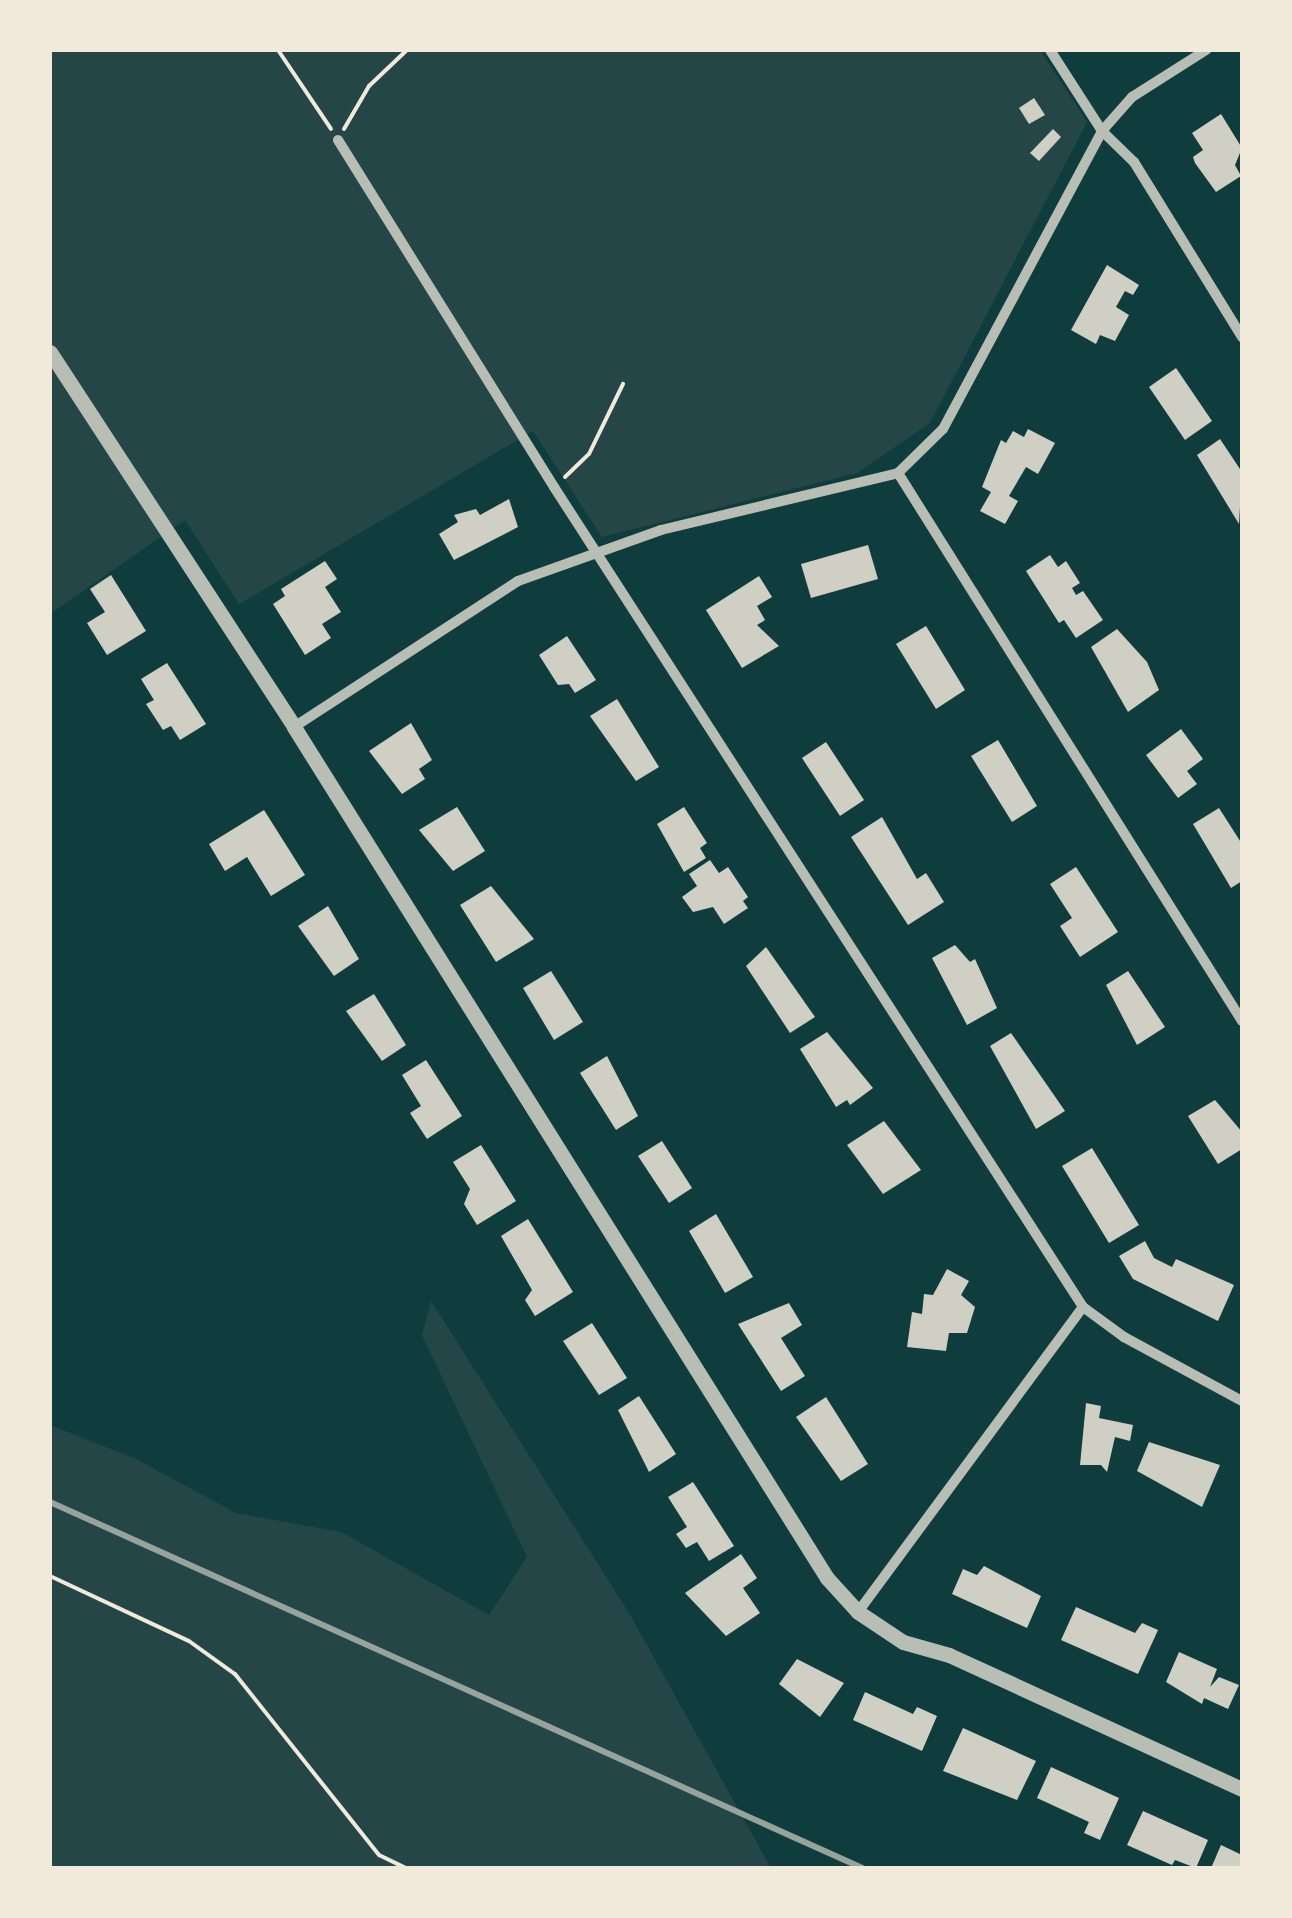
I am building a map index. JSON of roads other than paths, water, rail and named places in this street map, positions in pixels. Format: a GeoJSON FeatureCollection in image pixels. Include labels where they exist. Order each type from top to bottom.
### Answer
{"type":"FeatureCollection","features":[{"type":"Feature","properties":{"kind":"street"},"geometry":{"type":"LineString","coordinates":[[1050,50],[1102,130],[1134,162],[1242,337]]}},
{"type":"Feature","properties":{"kind":"street"},"geometry":{"type":"LineString","coordinates":[[294,727],[518,581],[597,550],[898,474],[943,429],[1102,130],[1132,97],[1206,50]]}},
{"type":"Feature","properties":{"kind":"street"},"geometry":{"type":"LineString","coordinates":[[338,140],[554,487],[1083,1307],[1124,1337],[1242,1400]]}},
{"type":"Feature","properties":{"kind":"street"},"geometry":{"type":"LineString","coordinates":[[50,352],[294,727],[827,1578],[858,1612],[903,1642],[948,1655],[1242,1789]]}},
{"type":"Feature","properties":{"kind":"street"},"geometry":{"type":"LineString","coordinates":[[898,474],[1242,1020]]}},
{"type":"Feature","properties":{"kind":"street"},"geometry":{"type":"LineString","coordinates":[[858,1612],[1083,1307]]}},
{"type":"Feature","properties":{"kind":"railway"},"geometry":{"type":"LineString","coordinates":[[50,1502],[862,1868]]}}]}
